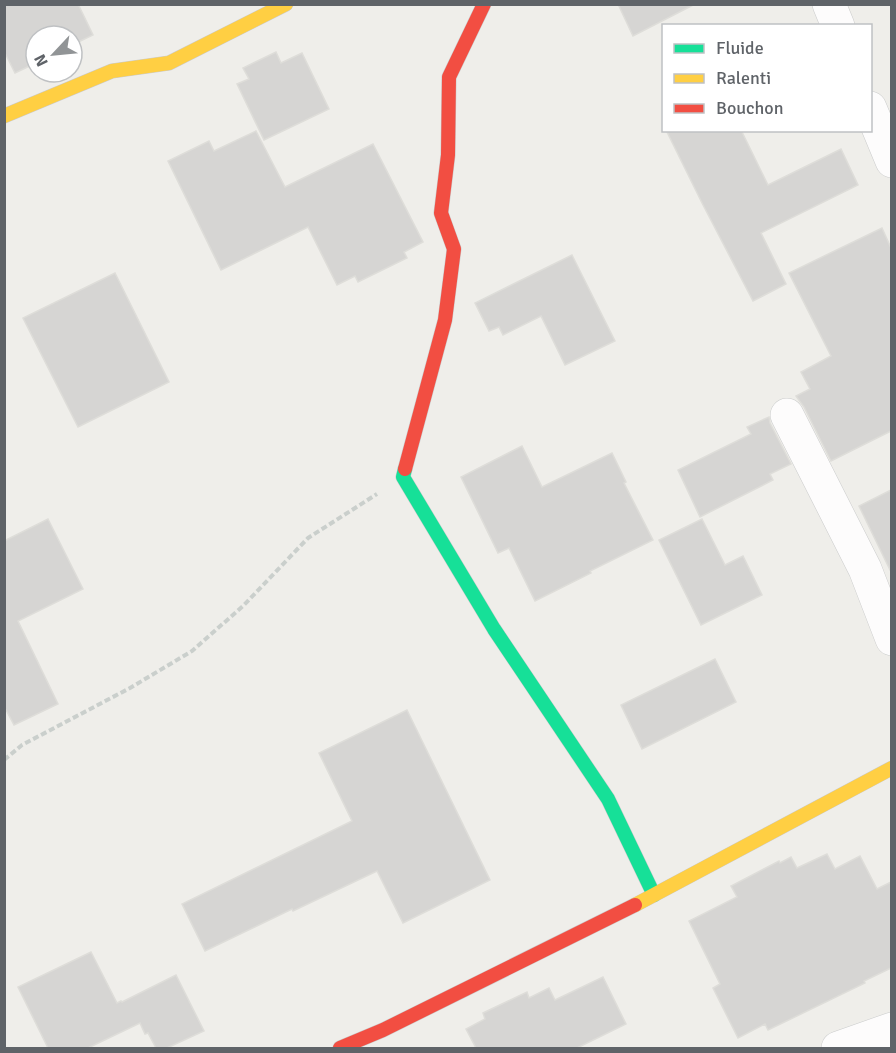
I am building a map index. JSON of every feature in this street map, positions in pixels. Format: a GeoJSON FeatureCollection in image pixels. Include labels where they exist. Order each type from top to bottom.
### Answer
{"type":"FeatureCollection","features":[{"type":"Feature","properties":{"kind":"street"},"geometry":{"type":"LineString","coordinates":[[4,116],[112,71],[169,63],[286,4]]}},
{"type":"Feature","properties":{"kind":"street"},"geometry":{"type":"LineString","coordinates":[[484,4],[448,77],[448,155],[441,213],[454,249],[445,320],[403,477],[494,629],[608,799],[654,895]]}},
{"type":"Feature","properties":{"kind":"street"},"geometry":{"type":"LineString","coordinates":[[829,4],[836,24]]}},
{"type":"Feature","properties":{"kind":"street"},"geometry":{"type":"LineString","coordinates":[[872,113],[891,161]]}},
{"type":"Feature","properties":{"kind":"street"},"geometry":{"type":"LineString","coordinates":[[787,415],[865,569],[891,639]]}},
{"type":"Feature","properties":{"kind":"street"},"geometry":{"type":"LineString","coordinates":[[340,1048],[383,1030],[654,895],[891,768]]}},
{"type":"Feature","properties":{"kind":"street"},"geometry":{"type":"LineString","coordinates":[[838,1048],[891,1029]]}},
{"type":"Feature","properties":{"kind":"path"},"geometry":{"type":"LineString","coordinates":[[4,760],[22,745],[130,688],[192,651],[243,606],[308,538],[403,477]]}},
{"type":"Feature","properties":{"kind":"building"},"geometry":{"type":"Polygon","coordinates":[[[4,4],[78,4],[93,35],[84,39],[84,24],[24,24],[24,69],[15,73],[4,51],[4,4]]]}},
{"type":"Feature","properties":{"kind":"building"},"geometry":{"type":"Polygon","coordinates":[[[618,4],[695,4],[633,36],[618,4]]]}},
{"type":"Feature","properties":{"kind":"building"},"geometry":{"type":"Polygon","coordinates":[[[276,52],[281,63],[302,53],[329,109],[264,140],[237,84],[249,79],[243,68],[276,52]]]}},
{"type":"Feature","properties":{"kind":"building"},"geometry":{"type":"Polygon","coordinates":[[[256,131],[285,187],[373,144],[423,242],[404,252],[407,258],[358,282],[355,276],[337,285],[308,227],[221,270],[168,161],[209,141],[214,151],[256,131]]]}},
{"type":"Feature","properties":{"kind":"building"},"geometry":{"type":"Polygon","coordinates":[[[667,132],[742,132],[768,185],[841,149],[858,185],[761,233],[786,284],[753,301],[667,132]]]}},
{"type":"Feature","properties":{"kind":"building"},"geometry":{"type":"Polygon","coordinates":[[[882,228],[891,248],[891,431],[831,461],[804,407],[796,396],[810,389],[801,372],[831,356],[789,273],[882,228]]]}},
{"type":"Feature","properties":{"kind":"building"},"geometry":{"type":"Polygon","coordinates":[[[572,255],[615,341],[565,365],[541,316],[503,335],[499,327],[489,331],[475,303],[572,255]]]}},
{"type":"Feature","properties":{"kind":"building"},"geometry":{"type":"Polygon","coordinates":[[[115,273],[169,382],[78,427],[23,318],[115,273]]]}},
{"type":"Feature","properties":{"kind":"building"},"geometry":{"type":"Polygon","coordinates":[[[769,417],[791,464],[770,474],[773,480],[700,517],[678,470],[751,434],[747,427],[769,417]]]}},
{"type":"Feature","properties":{"kind":"building"},"geometry":{"type":"Polygon","coordinates":[[[522,446],[542,487],[612,453],[626,482],[624,483],[653,540],[535,601],[509,548],[498,553],[461,477],[522,446]]]}},
{"type":"Feature","properties":{"kind":"building"},"geometry":{"type":"Polygon","coordinates":[[[891,490],[891,572],[859,506],[891,490]]]}},
{"type":"Feature","properties":{"kind":"building"},"geometry":{"type":"Polygon","coordinates":[[[48,519],[83,589],[18,621],[58,704],[14,725],[4,706],[4,541],[48,519]]]}},
{"type":"Feature","properties":{"kind":"building"},"geometry":{"type":"Polygon","coordinates":[[[702,519],[725,565],[743,556],[762,595],[701,625],[659,540],[702,519]]]}},
{"type":"Feature","properties":{"kind":"building"},"geometry":{"type":"Polygon","coordinates":[[[715,659],[736,702],[642,749],[621,705],[715,659]]]}},
{"type":"Feature","properties":{"kind":"building"},"geometry":{"type":"Polygon","coordinates":[[[407,710],[490,880],[403,923],[377,871],[205,951],[182,904],[352,821],[319,753],[407,710]]]}},
{"type":"Feature","properties":{"kind":"building"},"geometry":{"type":"Polygon","coordinates":[[[827,854],[835,869],[860,856],[877,889],[891,882],[891,968],[768,1030],[765,1024],[738,1038],[713,988],[720,984],[689,921],[737,897],[731,886],[779,861],[780,863],[791,857],[797,868],[827,854]]]}},
{"type":"Feature","properties":{"kind":"building"},"geometry":{"type":"Polygon","coordinates":[[[91,952],[117,1003],[176,975],[204,1031],[167,1048],[156,1048],[140,1023],[88,1048],[48,1048],[18,987],[91,952]]]}},
{"type":"Feature","properties":{"kind":"building"},"geometry":{"type":"Polygon","coordinates":[[[603,977],[626,1024],[577,1048],[476,1048],[466,1029],[485,1019],[483,1013],[527,992],[529,998],[549,988],[555,1000],[603,977]]]}},
{"type":"Feature","properties":{"kind":"traffic: fast"},"geometry":{"type":"LineString","coordinates":[[405,469],[403,477],[494,629],[608,799],[654,895]]}},
{"type":"Feature","properties":{"kind":"traffic: slow"},"geometry":{"type":"LineString","coordinates":[[4,116],[112,71],[169,63],[286,4]]}},
{"type":"Feature","properties":{"kind":"traffic: slow"},"geometry":{"type":"LineString","coordinates":[[635,905],[892,768]]}},
{"type":"Feature","properties":{"kind":"traffic: jam"},"geometry":{"type":"LineString","coordinates":[[405,469],[445,320],[454,249],[441,213],[448,155],[449,77],[484,4]]}},
{"type":"Feature","properties":{"kind":"traffic: jam"},"geometry":{"type":"LineString","coordinates":[[340,1048],[383,1030],[635,905]]}}]}
